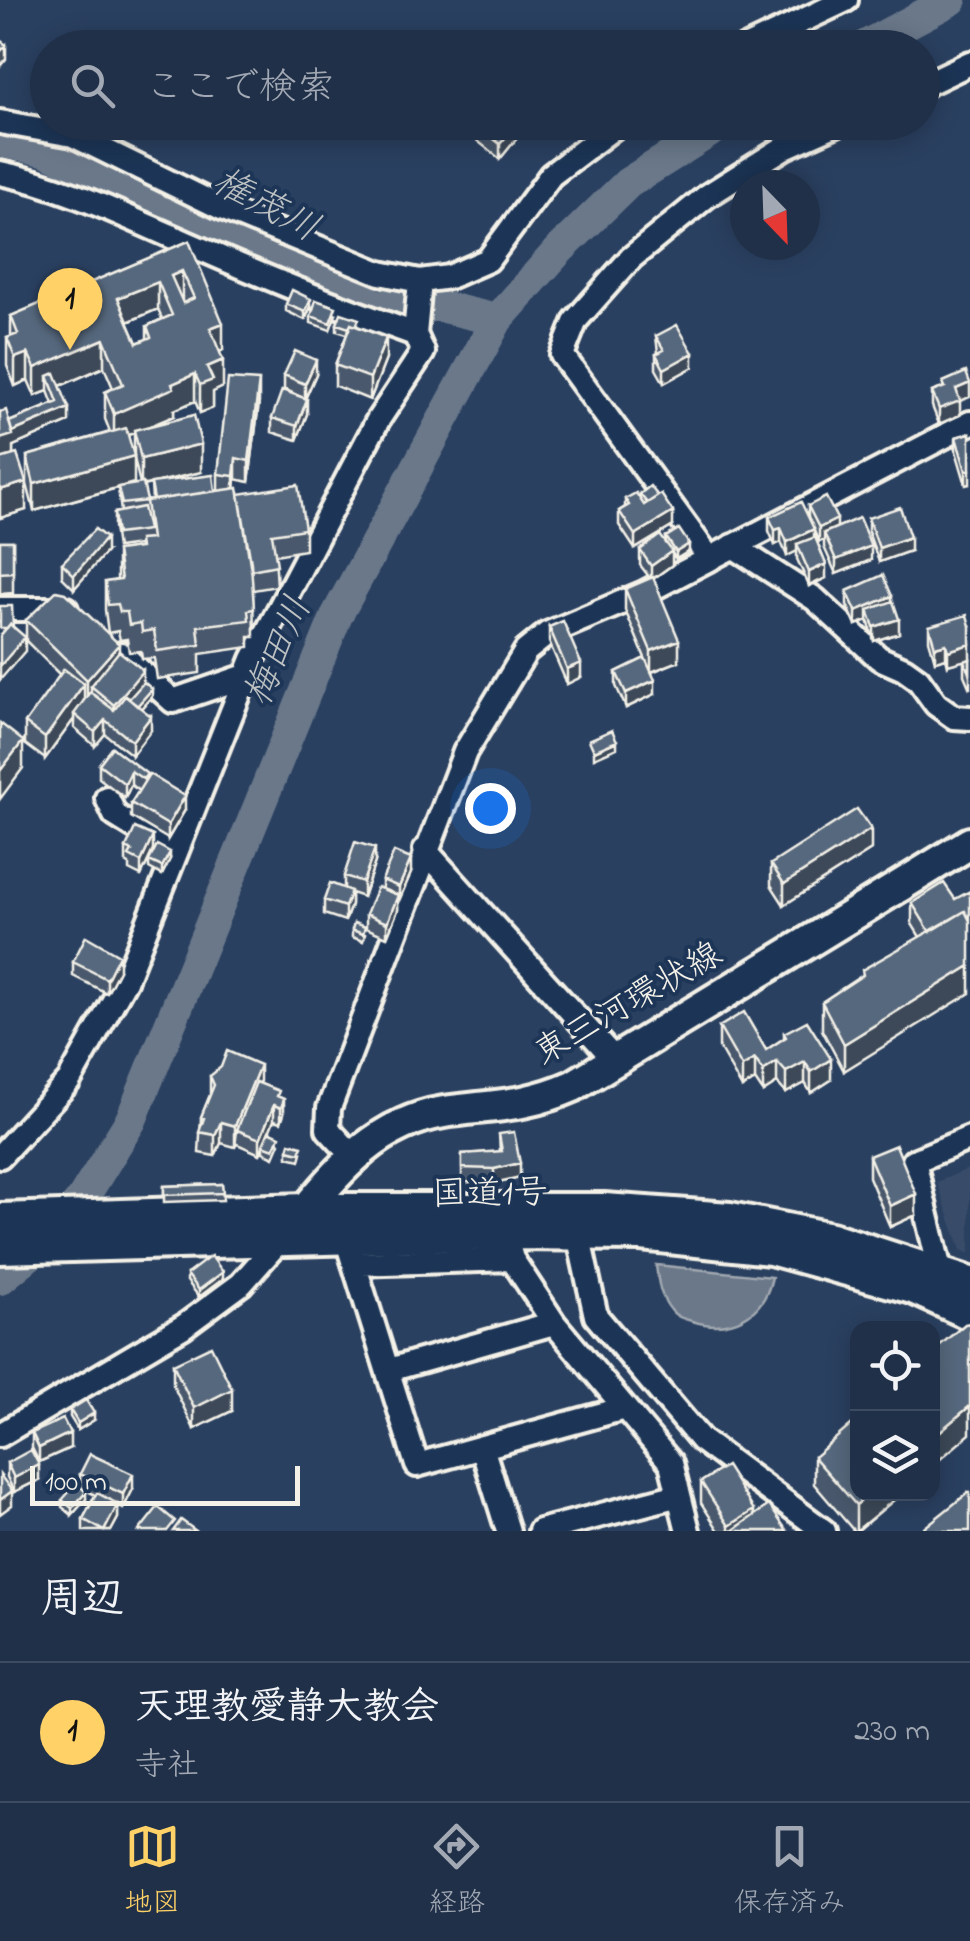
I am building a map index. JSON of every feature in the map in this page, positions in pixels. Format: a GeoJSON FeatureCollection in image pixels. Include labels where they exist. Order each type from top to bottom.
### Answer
{"type":"FeatureCollection","features":[{"type":"Feature","properties":{"kind":"highway","name":"国道1号"},"geometry":{"type":"LineString","coordinates":[[0,1220],[306,1210],[604,1210],[730,1219],[831,1239],[957,1293]]}},
{"type":"Feature","properties":{"kind":"highway","name":"国道1号"},"geometry":{"type":"LineString","coordinates":[[0,1247],[279,1240],[350,1251],[508,1246],[578,1234],[642,1234],[772,1248],[913,1288],[957,1293]]}},
{"type":"Feature","properties":{"kind":"main road","name":"東三河環状線"},"geometry":{"type":"LineString","coordinates":[[279,1240],[352,1156],[383,1133],[443,1112],[498,1108],[536,1100],[573,1086],[970,843]]}},
{"type":"Feature","properties":{"kind":"street"},"geometry":{"type":"LineString","coordinates":[[783,30],[846,0]]}},
{"type":"Feature","properties":{"kind":"street"},"geometry":{"type":"LineString","coordinates":[[940,78],[970,64]]}},
{"type":"Feature","properties":{"kind":"street"},"geometry":{"type":"LineString","coordinates":[[0,122],[30,127]]}},
{"type":"Feature","properties":{"kind":"street"},"geometry":{"type":"LineString","coordinates":[[83,140],[222,208],[380,273],[419,284],[488,260],[551,175],[597,140]]}},
{"type":"Feature","properties":{"kind":"street"},"geometry":{"type":"LineString","coordinates":[[710,559],[562,356],[576,320],[631,258],[708,196],[800,140]]}},
{"type":"Feature","properties":{"kind":"street"},"geometry":{"type":"LineString","coordinates":[[0,173],[28,178],[106,208],[334,306],[416,331]]}},
{"type":"Feature","properties":{"kind":"street"},"geometry":{"type":"LineString","coordinates":[[0,1156],[68,1081],[125,981],[246,676],[378,420],[423,352],[416,331],[419,284]]}},
{"type":"Feature","properties":{"kind":"street"},"geometry":{"type":"LineString","coordinates":[[352,1156],[328,1129],[328,1108],[465,752],[526,651],[547,634],[644,593],[970,423]]}},
{"type":"Feature","properties":{"kind":"street"},"geometry":{"type":"LineString","coordinates":[[734,546],[815,599],[879,658],[918,680],[936,704],[954,716],[970,718]]}},
{"type":"Feature","properties":{"kind":"street"},"geometry":{"type":"LineString","coordinates":[[0,609],[70,608],[173,700],[246,676]]}},
{"type":"Feature","properties":{"kind":"street"},"geometry":{"type":"LineString","coordinates":[[107,798],[116,814],[176,853]]}},
{"type":"Feature","properties":{"kind":"street"},"geometry":{"type":"LineString","coordinates":[[425,850],[616,1061]]}},
{"type":"Feature","properties":{"kind":"street"},"geometry":{"type":"LineString","coordinates":[[957,1293],[914,1162],[970,1138]]}},
{"type":"Feature","properties":{"kind":"street"},"geometry":{"type":"LineString","coordinates":[[578,1234],[596,1316],[701,1440],[824,1531]]}},
{"type":"Feature","properties":{"kind":"street"},"geometry":{"type":"LineString","coordinates":[[0,1436],[184,1326],[241,1284],[279,1240]]}},
{"type":"Feature","properties":{"kind":"street"},"geometry":{"type":"LineString","coordinates":[[508,1246],[554,1322],[671,1463],[688,1531]]}},
{"type":"Feature","properties":{"kind":"street"},"geometry":{"type":"LineString","coordinates":[[350,1251],[418,1465],[625,1408]]}},
{"type":"Feature","properties":{"kind":"street"},"geometry":{"type":"LineString","coordinates":[[389,1370],[554,1322]]}},
{"type":"Feature","properties":{"kind":"street"},"geometry":{"type":"LineString","coordinates":[[482,1448],[508,1531]]}},
{"type":"Feature","properties":{"kind":"street"},"geometry":{"type":"LineString","coordinates":[[540,1531],[679,1495]]}},
{"type":"Feature","properties":{"kind":"shaded area"},"geometry":{"type":"Polygon","coordinates":[[[970,1168],[970,1254],[961,1250],[937,1182],[970,1168]]]}},
{"type":"Feature","properties":{"kind":"shaded area"},"geometry":{"type":"Polygon","coordinates":[[[656,1265],[772,1277],[768,1291],[753,1311],[732,1323],[706,1324],[683,1318],[667,1305],[656,1265]]]}},
{"type":"Feature","properties":{"kind":"building"},"geometry":{"type":"Polygon","coordinates":[[[189,241],[223,323],[210,328],[223,360],[207,367],[213,380],[200,385],[195,374],[172,384],[174,388],[114,414],[105,392],[123,384],[104,339],[35,368],[28,353],[15,358],[7,338],[18,334],[11,316],[189,241]],[[182,271],[171,276],[183,303],[194,298],[182,271]],[[158,282],[118,298],[137,343],[151,337],[147,326],[172,315],[158,282]]]}},
{"type":"Feature","properties":{"kind":"building"},"geometry":{"type":"Polygon","coordinates":[[[292,290],[311,299],[305,312],[286,304],[292,290]]]}},
{"type":"Feature","properties":{"kind":"building"},"geometry":{"type":"Polygon","coordinates":[[[316,300],[336,307],[330,323],[311,316],[316,300]]]}},
{"type":"Feature","properties":{"kind":"building"},"geometry":{"type":"Polygon","coordinates":[[[341,313],[359,319],[356,326],[337,324],[341,313]]]}},
{"type":"Feature","properties":{"kind":"building"},"geometry":{"type":"Polygon","coordinates":[[[351,324],[386,338],[370,378],[335,365],[351,324]]]}},
{"type":"Feature","properties":{"kind":"building"},"geometry":{"type":"Polygon","coordinates":[[[677,325],[693,353],[664,369],[656,354],[664,350],[656,336],[677,325]]]}},
{"type":"Feature","properties":{"kind":"building"},"geometry":{"type":"Polygon","coordinates":[[[295,351],[316,360],[305,384],[284,375],[295,351]]]}},
{"type":"Feature","properties":{"kind":"building"},"geometry":{"type":"Polygon","coordinates":[[[966,372],[970,383],[956,389],[960,401],[939,409],[932,392],[945,387],[943,382],[966,372]]]}},
{"type":"Feature","properties":{"kind":"building"},"geometry":{"type":"Polygon","coordinates":[[[55,373],[69,408],[12,432],[9,422],[58,402],[48,376],[55,373]]]}},
{"type":"Feature","properties":{"kind":"building"},"geometry":{"type":"Polygon","coordinates":[[[228,379],[259,381],[249,461],[236,458],[234,476],[218,474],[228,379]]]}},
{"type":"Feature","properties":{"kind":"building"},"geometry":{"type":"Polygon","coordinates":[[[282,390],[307,399],[297,426],[272,418],[282,390]]]}},
{"type":"Feature","properties":{"kind":"building"},"geometry":{"type":"Polygon","coordinates":[[[6,410],[13,435],[0,439],[0,412],[6,410]]]}},
{"type":"Feature","properties":{"kind":"building"},"geometry":{"type":"Polygon","coordinates":[[[194,415],[201,444],[141,459],[134,430],[194,415]]]}},
{"type":"Feature","properties":{"kind":"building"},"geometry":{"type":"Polygon","coordinates":[[[126,428],[134,456],[34,484],[27,456],[126,428]]]}},
{"type":"Feature","properties":{"kind":"building"},"geometry":{"type":"Polygon","coordinates":[[[970,433],[970,470],[966,471],[956,437],[970,433]]]}},
{"type":"Feature","properties":{"kind":"building"},"geometry":{"type":"Polygon","coordinates":[[[17,454],[26,482],[0,490],[0,459],[17,454]]]}},
{"type":"Feature","properties":{"kind":"building"},"geometry":{"type":"Polygon","coordinates":[[[213,475],[215,491],[154,500],[151,483],[213,475]]]}},
{"type":"Feature","properties":{"kind":"building"},"geometry":{"type":"Polygon","coordinates":[[[143,483],[147,501],[122,504],[118,487],[143,483]]]}},
{"type":"Feature","properties":{"kind":"building"},"geometry":{"type":"Polygon","coordinates":[[[298,485],[305,529],[272,534],[277,565],[251,570],[239,494],[298,485]]]}},
{"type":"Feature","properties":{"kind":"building"},"geometry":{"type":"Polygon","coordinates":[[[650,486],[658,496],[647,503],[640,494],[650,486]]]}},
{"type":"Feature","properties":{"kind":"building"},"geometry":{"type":"Polygon","coordinates":[[[238,488],[251,563],[254,609],[248,610],[249,620],[198,626],[200,645],[157,651],[154,630],[142,632],[141,623],[129,625],[127,612],[120,612],[118,604],[108,605],[105,582],[121,580],[117,551],[140,548],[139,540],[151,539],[146,501],[238,488]]]}},
{"type":"Feature","properties":{"kind":"building"},"geometry":{"type":"Polygon","coordinates":[[[636,493],[644,505],[661,494],[673,512],[635,535],[619,511],[629,505],[625,499],[636,493]]]}},
{"type":"Feature","properties":{"kind":"building"},"geometry":{"type":"Polygon","coordinates":[[[826,497],[837,519],[819,528],[808,506],[826,497]]]}},
{"type":"Feature","properties":{"kind":"building"},"geometry":{"type":"Polygon","coordinates":[[[801,502],[814,529],[787,542],[781,528],[775,530],[769,517],[801,502]]]}},
{"type":"Feature","properties":{"kind":"building"},"geometry":{"type":"Polygon","coordinates":[[[143,507],[148,530],[117,534],[114,513],[143,507]]]}},
{"type":"Feature","properties":{"kind":"building"},"geometry":{"type":"Polygon","coordinates":[[[900,507],[910,537],[879,548],[868,518],[900,507]]]}},
{"type":"Feature","properties":{"kind":"building"},"geometry":{"type":"Polygon","coordinates":[[[859,518],[871,546],[836,560],[824,533],[859,518]]]}},
{"type":"Feature","properties":{"kind":"building"},"geometry":{"type":"Polygon","coordinates":[[[95,529],[106,538],[74,575],[62,563],[95,529]]]}},
{"type":"Feature","properties":{"kind":"building"},"geometry":{"type":"Polygon","coordinates":[[[679,529],[689,544],[676,552],[666,537],[679,529]]]}},
{"type":"Feature","properties":{"kind":"building"},"geometry":{"type":"Polygon","coordinates":[[[660,535],[672,551],[651,566],[640,550],[660,535]]]}},
{"type":"Feature","properties":{"kind":"building"},"geometry":{"type":"Polygon","coordinates":[[[815,537],[826,564],[809,572],[797,544],[815,537]]]}},
{"type":"Feature","properties":{"kind":"building"},"geometry":{"type":"Polygon","coordinates":[[[0,541],[13,541],[13,572],[0,573],[0,541]]]}},
{"type":"Feature","properties":{"kind":"building"},"geometry":{"type":"Polygon","coordinates":[[[883,575],[892,596],[856,611],[847,591],[883,575]]]}},
{"type":"Feature","properties":{"kind":"building"},"geometry":{"type":"Polygon","coordinates":[[[653,577],[679,640],[651,651],[625,589],[653,577]]]}},
{"type":"Feature","properties":{"kind":"building"},"geometry":{"type":"Polygon","coordinates":[[[56,591],[65,593],[119,644],[87,680],[26,620],[56,591]]]}},
{"type":"Feature","properties":{"kind":"building"},"geometry":{"type":"Polygon","coordinates":[[[893,601],[899,619],[874,627],[868,610],[893,601]]]}},
{"type":"Feature","properties":{"kind":"building"},"geometry":{"type":"Polygon","coordinates":[[[0,606],[12,606],[13,627],[10,624],[0,628],[0,606]]]}},
{"type":"Feature","properties":{"kind":"building"},"geometry":{"type":"Polygon","coordinates":[[[967,615],[970,644],[948,651],[946,644],[935,647],[929,626],[967,615]]]}},
{"type":"Feature","properties":{"kind":"building"},"geometry":{"type":"Polygon","coordinates":[[[563,621],[581,663],[567,669],[549,627],[563,621]]]}},
{"type":"Feature","properties":{"kind":"building"},"geometry":{"type":"Polygon","coordinates":[[[10,624],[25,637],[0,666],[0,636],[10,624]]]}},
{"type":"Feature","properties":{"kind":"building"},"geometry":{"type":"Polygon","coordinates":[[[119,651],[143,670],[114,705],[91,686],[119,651]]]}},
{"type":"Feature","properties":{"kind":"building"},"geometry":{"type":"Polygon","coordinates":[[[645,658],[655,680],[626,693],[616,672],[645,658]]]}},
{"type":"Feature","properties":{"kind":"building"},"geometry":{"type":"Polygon","coordinates":[[[64,669],[84,684],[45,738],[25,723],[64,669]]]}},
{"type":"Feature","properties":{"kind":"building"},"geometry":{"type":"Polygon","coordinates":[[[144,682],[152,689],[137,706],[129,699],[144,682]]]}},
{"type":"Feature","properties":{"kind":"building"},"geometry":{"type":"Polygon","coordinates":[[[90,692],[114,710],[125,696],[151,716],[132,741],[105,720],[95,732],[74,714],[90,692]]]}},
{"type":"Feature","properties":{"kind":"building"},"geometry":{"type":"Polygon","coordinates":[[[0,723],[23,741],[0,771],[0,723]]]}},
{"type":"Feature","properties":{"kind":"building"},"geometry":{"type":"Polygon","coordinates":[[[612,730],[617,741],[594,751],[589,740],[612,730]]]}},
{"type":"Feature","properties":{"kind":"building"},"geometry":{"type":"Polygon","coordinates":[[[112,747],[147,774],[143,779],[131,771],[125,784],[99,764],[112,747]]]}},
{"type":"Feature","properties":{"kind":"building"},"geometry":{"type":"Polygon","coordinates":[[[149,774],[185,796],[168,825],[131,803],[149,774]]]}},
{"type":"Feature","properties":{"kind":"building"},"geometry":{"type":"Polygon","coordinates":[[[857,809],[871,829],[784,884],[771,864],[857,809]]]}},
{"type":"Feature","properties":{"kind":"building"},"geometry":{"type":"Polygon","coordinates":[[[135,828],[153,836],[141,862],[129,856],[132,851],[126,848],[135,828]]]}},
{"type":"Feature","properties":{"kind":"building"},"geometry":{"type":"Polygon","coordinates":[[[355,842],[375,848],[363,882],[344,876],[355,842]]]}},
{"type":"Feature","properties":{"kind":"building"},"geometry":{"type":"Polygon","coordinates":[[[157,845],[170,852],[162,867],[149,861],[157,845]]]}},
{"type":"Feature","properties":{"kind":"building"},"geometry":{"type":"Polygon","coordinates":[[[394,852],[411,859],[399,887],[382,880],[394,852]]]}},
{"type":"Feature","properties":{"kind":"building"},"geometry":{"type":"Polygon","coordinates":[[[330,883],[351,891],[345,907],[324,900],[330,883]]]}},
{"type":"Feature","properties":{"kind":"building"},"geometry":{"type":"Polygon","coordinates":[[[944,883],[955,899],[970,891],[970,920],[965,911],[930,932],[912,903],[944,883]]]}},
{"type":"Feature","properties":{"kind":"building"},"geometry":{"type":"Polygon","coordinates":[[[377,887],[398,895],[387,923],[366,914],[377,887]]]}},
{"type":"Feature","properties":{"kind":"building"},"geometry":{"type":"Polygon","coordinates":[[[965,911],[970,921],[970,966],[844,1044],[822,1002],[863,975],[862,970],[965,911]]]}},
{"type":"Feature","properties":{"kind":"building"},"geometry":{"type":"Polygon","coordinates":[[[354,923],[365,927],[363,934],[352,930],[354,923]]]}},
{"type":"Feature","properties":{"kind":"building"},"geometry":{"type":"Polygon","coordinates":[[[86,936],[119,955],[107,979],[73,962],[86,936]]]}},
{"type":"Feature","properties":{"kind":"building"},"geometry":{"type":"Polygon","coordinates":[[[744,1012],[766,1050],[786,1037],[784,1033],[807,1021],[831,1059],[811,1072],[805,1062],[786,1072],[777,1062],[763,1071],[755,1059],[742,1067],[719,1027],[744,1012]]]}},
{"type":"Feature","properties":{"kind":"building"},"geometry":{"type":"Polygon","coordinates":[[[227,1051],[260,1065],[235,1126],[221,1122],[215,1135],[199,1132],[214,1085],[210,1076],[221,1067],[227,1051]]]}},
{"type":"Feature","properties":{"kind":"building"},"geometry":{"type":"Polygon","coordinates":[[[256,1082],[279,1091],[277,1096],[284,1099],[281,1108],[274,1105],[260,1139],[237,1130],[256,1082]]]}},
{"type":"Feature","properties":{"kind":"building"},"geometry":{"type":"Polygon","coordinates":[[[269,1131],[280,1136],[274,1149],[263,1145],[269,1131]]]}},
{"type":"Feature","properties":{"kind":"building"},"geometry":{"type":"Polygon","coordinates":[[[514,1132],[520,1163],[494,1169],[462,1168],[462,1154],[502,1151],[499,1134],[514,1132]]]}},
{"type":"Feature","properties":{"kind":"building"},"geometry":{"type":"Polygon","coordinates":[[[290,1143],[302,1146],[300,1153],[288,1150],[290,1143]]]}},
{"type":"Feature","properties":{"kind":"building"},"geometry":{"type":"Polygon","coordinates":[[[896,1145],[916,1194],[890,1206],[869,1156],[896,1145]]]}},
{"type":"Feature","properties":{"kind":"building"},"geometry":{"type":"Polygon","coordinates":[[[222,1184],[223,1193],[164,1195],[164,1186],[222,1184]]]}},
{"type":"Feature","properties":{"kind":"building"},"geometry":{"type":"Polygon","coordinates":[[[211,1256],[223,1272],[199,1290],[187,1274],[211,1256]]]}},
{"type":"Feature","properties":{"kind":"building"},"geometry":{"type":"Polygon","coordinates":[[[970,1323],[970,1406],[940,1431],[940,1345],[970,1323]]]}},
{"type":"Feature","properties":{"kind":"building"},"geometry":{"type":"Polygon","coordinates":[[[211,1346],[232,1389],[194,1408],[173,1364],[211,1346]]]}},
{"type":"Feature","properties":{"kind":"building"},"geometry":{"type":"Polygon","coordinates":[[[86,1400],[94,1413],[78,1423],[70,1410],[86,1400]]]}},
{"type":"Feature","properties":{"kind":"building"},"geometry":{"type":"Polygon","coordinates":[[[63,1419],[70,1433],[39,1448],[32,1433],[63,1419]]]}},
{"type":"Feature","properties":{"kind":"building"},"geometry":{"type":"Polygon","coordinates":[[[850,1426],[850,1498],[814,1457],[850,1426]]]}},
{"type":"Feature","properties":{"kind":"building"},"geometry":{"type":"Polygon","coordinates":[[[31,1450],[39,1465],[14,1478],[7,1463],[31,1450]]]}},
{"type":"Feature","properties":{"kind":"building"},"geometry":{"type":"Polygon","coordinates":[[[90,1454],[133,1474],[123,1494],[80,1474],[90,1454]]]}},
{"type":"Feature","properties":{"kind":"building"},"geometry":{"type":"Polygon","coordinates":[[[726,1466],[754,1510],[729,1526],[701,1482],[726,1466]]]}},
{"type":"Feature","properties":{"kind":"building"},"geometry":{"type":"Polygon","coordinates":[[[0,1475],[12,1491],[0,1500],[0,1475]]]}},
{"type":"Feature","properties":{"kind":"building"},"geometry":{"type":"Polygon","coordinates":[[[77,1483],[86,1492],[72,1508],[62,1500],[77,1483]]]}},
{"type":"Feature","properties":{"kind":"building"},"geometry":{"type":"Polygon","coordinates":[[[969,1492],[970,1531],[920,1531],[969,1492]]]}},
{"type":"Feature","properties":{"kind":"building"},"geometry":{"type":"Polygon","coordinates":[[[97,1493],[118,1504],[104,1531],[83,1519],[97,1493]]]}},
{"type":"Feature","properties":{"kind":"building"},"geometry":{"type":"Polygon","coordinates":[[[769,1505],[787,1531],[732,1531],[769,1505]]]}},
{"type":"Feature","properties":{"kind":"building"},"geometry":{"type":"Polygon","coordinates":[[[158,1507],[175,1521],[167,1531],[139,1531],[158,1507]]]}},
{"type":"Feature","properties":{"kind":"building"},"geometry":{"type":"Polygon","coordinates":[[[181,1520],[196,1531],[173,1531],[181,1520]]]}},
{"type":"Feature","properties":{"kind":"waterway","name":"梅田川"},"geometry":{"type":"LineString","coordinates":[[895,30],[951,0]]}},
{"type":"Feature","properties":{"kind":"waterway","name":"梅田川"},"geometry":{"type":"LineString","coordinates":[[0,1279],[47,1240],[83,1198],[131,1120],[337,615],[497,320],[558,251],[628,183],[696,140]]}},
{"type":"Feature","properties":{"kind":"waterway","name":"権茂川"},"geometry":{"type":"LineString","coordinates":[[0,141],[44,150],[177,206],[218,225],[268,259],[376,305],[439,306],[497,320]]}},
{"type":"Feature","properties":{"kind":"place","name":"天理教愛静大教会"},"geometry":{"type":"Point","coordinates":[70,350]}}]}
